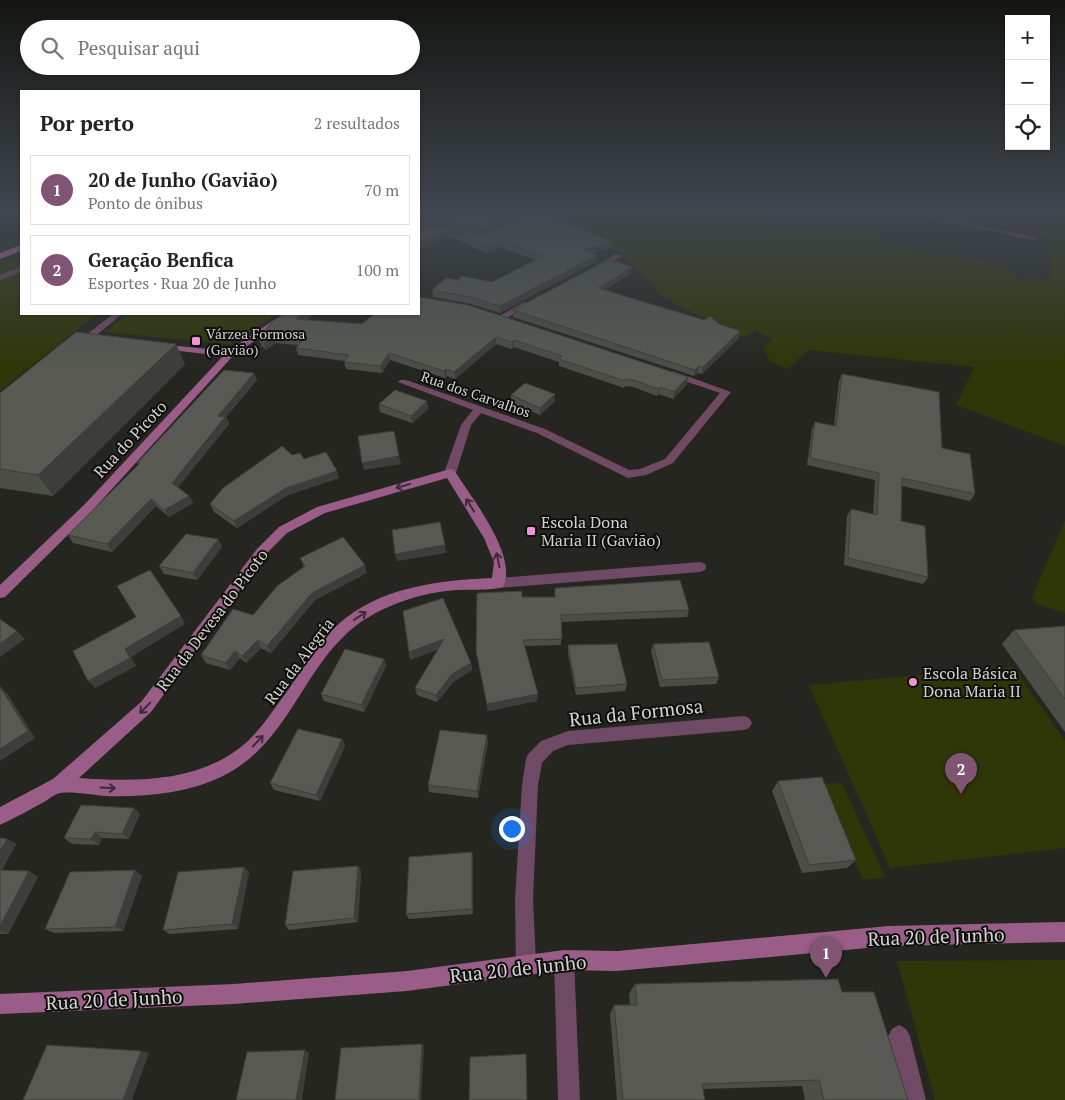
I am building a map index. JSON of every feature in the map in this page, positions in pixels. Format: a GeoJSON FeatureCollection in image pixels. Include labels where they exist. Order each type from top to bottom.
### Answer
{"type":"FeatureCollection","features":[{"type":"Feature","properties":{"kind":"street"},"geometry":{"type":"LineString","coordinates":[[586,273],[600,265]]}},
{"type":"Feature","properties":{"kind":"street"},"geometry":{"type":"LineString","coordinates":[[0,278],[20,269]]}},
{"type":"Feature","properties":{"kind":"street"},"geometry":{"type":"LineString","coordinates":[[517,323],[497,316],[535,300]]}},
{"type":"Feature","properties":{"kind":"street"},"geometry":{"type":"LineString","coordinates":[[90,340],[117,315]]}},
{"type":"Feature","properties":{"kind":"street","name":"Rua do Picoto"},"geometry":{"type":"LineString","coordinates":[[0,593],[88,508],[230,354],[287,315]]}},
{"type":"Feature","properties":{"kind":"street"},"geometry":{"type":"LineString","coordinates":[[153,345],[230,354]]}},
{"type":"Feature","properties":{"kind":"street","name":"Rua dos Carvalhos"},"geometry":{"type":"LineString","coordinates":[[403,382],[541,431],[628,474],[642,472],[669,461],[726,392],[661,370]]}},
{"type":"Feature","properties":{"kind":"street"},"geometry":{"type":"LineString","coordinates":[[478,410],[466,425],[450,473],[490,537],[500,562],[498,584]]}},
{"type":"Feature","properties":{"kind":"street","name":"Rua da Devesa do Picoto"},"geometry":{"type":"LineString","coordinates":[[0,816],[59,785],[146,708],[232,590],[262,552],[283,530],[321,510],[450,473]]}},
{"type":"Feature","properties":{"kind":"street","name":"Rua da Alegria"},"geometry":{"type":"LineString","coordinates":[[59,785],[134,789],[179,784],[205,776],[236,760],[254,746],[270,728],[330,643],[344,627],[372,608],[444,586],[498,584],[700,567]]}},
{"type":"Feature","properties":{"kind":"street","name":"Rua da Formosa"},"geometry":{"type":"LineString","coordinates":[[526,964],[524,899],[530,785],[534,759],[547,746],[568,738],[744,723]]}},
{"type":"Feature","properties":{"kind":"street","name":"Rua 20 de Junho"},"geometry":{"type":"LineString","coordinates":[[0,1004],[234,994],[407,981],[564,960],[617,961],[889,936],[1065,932]]}},
{"type":"Feature","properties":{"kind":"street"},"geometry":{"type":"LineString","coordinates":[[564,960],[569,1100]]}},
{"type":"Feature","properties":{"kind":"street"},"geometry":{"type":"LineString","coordinates":[[900,1036],[915,1100]]}},
{"type":"Feature","properties":{"kind":"green space"},"geometry":{"type":"Polygon","coordinates":[[[0,265],[20,265],[20,315],[96,315],[0,391],[0,265]]]}},
{"type":"Feature","properties":{"kind":"green space"},"geometry":{"type":"Polygon","coordinates":[[[633,265],[998,265],[1019,279],[1048,278],[1054,268],[1053,265],[1065,265],[1065,446],[956,405],[974,367],[808,350],[788,369],[771,362],[763,349],[773,338],[755,331],[743,337],[661,296],[633,265]]]}},
{"type":"Feature","properties":{"kind":"green space"},"geometry":{"type":"Polygon","coordinates":[[[126,315],[276,315],[230,344],[105,332],[126,315]]]}},
{"type":"Feature","properties":{"kind":"green space"},"geometry":{"type":"Polygon","coordinates":[[[1065,520],[1065,613],[1036,604],[1032,598],[1065,520]]]}},
{"type":"Feature","properties":{"kind":"green space"},"geometry":{"type":"Polygon","coordinates":[[[1013,667],[1065,741],[1065,848],[890,868],[809,685],[1013,667]]]}},
{"type":"Feature","properties":{"kind":"green space"},"geometry":{"type":"Polygon","coordinates":[[[842,783],[885,877],[863,880],[822,784],[842,783]]]}},
{"type":"Feature","properties":{"kind":"green space"},"geometry":{"type":"Polygon","coordinates":[[[1065,960],[1065,1100],[935,1100],[897,961],[1065,960]]]}},
{"type":"Feature","properties":{"kind":"building"},"geometry":{"type":"Polygon","coordinates":[[[525,265],[577,265],[500,306],[471,297],[432,290],[446,278],[458,280],[462,276],[492,282],[525,265]]]}},
{"type":"Feature","properties":{"kind":"building"},"geometry":{"type":"Polygon","coordinates":[[[597,265],[627,265],[632,267],[598,288],[704,320],[710,316],[719,324],[740,331],[703,367],[699,366],[695,370],[513,310],[597,265]]]}},
{"type":"Feature","properties":{"kind":"building"},"geometry":{"type":"Polygon","coordinates":[[[420,297],[468,305],[688,377],[674,392],[660,387],[658,389],[634,380],[626,379],[625,381],[559,359],[562,356],[514,340],[512,342],[496,337],[454,372],[446,369],[444,371],[389,353],[380,366],[344,362],[349,355],[296,348],[303,339],[273,336],[264,343],[259,338],[273,321],[282,315],[302,315],[296,319],[362,324],[373,315],[420,315],[420,297]]]}},
{"type":"Feature","properties":{"kind":"building"},"geometry":{"type":"Polygon","coordinates":[[[76,332],[176,344],[38,475],[0,469],[0,393],[76,332]]]}},
{"type":"Feature","properties":{"kind":"building"},"geometry":{"type":"Polygon","coordinates":[[[224,370],[254,373],[218,416],[225,417],[172,483],[189,496],[164,510],[151,499],[107,544],[68,535],[140,463],[137,463],[224,370]]]}},
{"type":"Feature","properties":{"kind":"building"},"geometry":{"type":"Polygon","coordinates":[[[842,374],[939,392],[942,448],[970,454],[975,494],[902,478],[901,521],[925,526],[928,577],[848,558],[851,509],[877,515],[879,473],[810,458],[815,422],[836,426],[842,374]]]}},
{"type":"Feature","properties":{"kind":"building"},"geometry":{"type":"Polygon","coordinates":[[[525,383],[555,394],[540,408],[511,395],[525,383]]]}},
{"type":"Feature","properties":{"kind":"building"},"geometry":{"type":"Polygon","coordinates":[[[395,390],[427,401],[411,416],[379,404],[395,390]]]}},
{"type":"Feature","properties":{"kind":"building"},"geometry":{"type":"Polygon","coordinates":[[[394,431],[399,456],[362,463],[358,436],[394,431]]]}},
{"type":"Feature","properties":{"kind":"building"},"geometry":{"type":"Polygon","coordinates":[[[282,446],[292,455],[300,453],[304,459],[326,452],[337,471],[286,488],[234,521],[210,504],[223,488],[282,446]]]}},
{"type":"Feature","properties":{"kind":"building"},"geometry":{"type":"Polygon","coordinates":[[[440,522],[445,545],[395,554],[392,530],[440,522]]]}},
{"type":"Feature","properties":{"kind":"building"},"geometry":{"type":"Polygon","coordinates":[[[186,534],[218,539],[193,573],[159,566],[186,534]]]}},
{"type":"Feature","properties":{"kind":"building"},"geometry":{"type":"Polygon","coordinates":[[[343,537],[365,565],[312,593],[267,646],[258,640],[242,656],[235,651],[225,663],[201,655],[233,609],[253,615],[277,586],[305,566],[300,558],[343,537]]]}},
{"type":"Feature","properties":{"kind":"building"},"geometry":{"type":"Polygon","coordinates":[[[150,570],[181,616],[125,649],[130,658],[88,681],[73,651],[136,617],[117,586],[150,570]]]}},
{"type":"Feature","properties":{"kind":"building"},"geometry":{"type":"Polygon","coordinates":[[[680,580],[689,610],[561,615],[562,639],[523,640],[538,694],[487,704],[476,651],[477,593],[522,591],[522,597],[555,597],[555,588],[680,580]]]}},
{"type":"Feature","properties":{"kind":"building"},"geometry":{"type":"Polygon","coordinates":[[[443,598],[471,663],[452,674],[436,695],[415,688],[444,639],[409,652],[403,611],[443,598]]]}},
{"type":"Feature","properties":{"kind":"building"},"geometry":{"type":"Polygon","coordinates":[[[0,619],[17,631],[0,644],[0,619]]]}},
{"type":"Feature","properties":{"kind":"building"},"geometry":{"type":"Polygon","coordinates":[[[1065,626],[1065,699],[1014,630],[1065,626]]]}},
{"type":"Feature","properties":{"kind":"building"},"geometry":{"type":"Polygon","coordinates":[[[709,642],[719,677],[662,680],[653,644],[709,642]]]}},
{"type":"Feature","properties":{"kind":"building"},"geometry":{"type":"Polygon","coordinates":[[[617,644],[627,684],[576,688],[568,645],[617,644]]]}},
{"type":"Feature","properties":{"kind":"building"},"geometry":{"type":"Polygon","coordinates":[[[345,649],[384,659],[361,705],[321,694],[345,649]]]}},
{"type":"Feature","properties":{"kind":"building"},"geometry":{"type":"Polygon","coordinates":[[[0,687],[28,731],[0,749],[0,687]]]}},
{"type":"Feature","properties":{"kind":"building"},"geometry":{"type":"Polygon","coordinates":[[[298,729],[342,739],[316,795],[270,783],[298,729]]]}},
{"type":"Feature","properties":{"kind":"building"},"geometry":{"type":"Polygon","coordinates":[[[440,730],[487,735],[477,791],[428,785],[440,730]]]}},
{"type":"Feature","properties":{"kind":"building"},"geometry":{"type":"Polygon","coordinates":[[[822,777],[856,860],[809,865],[778,781],[822,777]]]}},
{"type":"Feature","properties":{"kind":"building"},"geometry":{"type":"Polygon","coordinates":[[[81,805],[134,808],[122,834],[95,832],[91,839],[64,838],[81,805]]]}},
{"type":"Feature","properties":{"kind":"building"},"geometry":{"type":"Polygon","coordinates":[[[0,838],[7,839],[0,851],[0,838]]]}},
{"type":"Feature","properties":{"kind":"building"},"geometry":{"type":"Polygon","coordinates":[[[472,852],[472,909],[406,914],[409,857],[472,852]]]}},
{"type":"Feature","properties":{"kind":"building"},"geometry":{"type":"Polygon","coordinates":[[[358,866],[354,918],[285,925],[293,871],[358,866]]]}},
{"type":"Feature","properties":{"kind":"building"},"geometry":{"type":"Polygon","coordinates":[[[244,867],[232,924],[163,930],[178,872],[244,867]]]}},
{"type":"Feature","properties":{"kind":"building"},"geometry":{"type":"Polygon","coordinates":[[[0,870],[29,871],[0,926],[0,870]]]}},
{"type":"Feature","properties":{"kind":"building"},"geometry":{"type":"Polygon","coordinates":[[[135,870],[115,927],[45,929],[70,872],[135,870]]]}},
{"type":"Feature","properties":{"kind":"building"},"geometry":{"type":"Polygon","coordinates":[[[838,979],[842,992],[874,992],[908,1100],[824,1100],[819,1080],[702,1084],[705,1100],[623,1100],[614,1005],[637,1005],[635,984],[838,979]]]}},
{"type":"Feature","properties":{"kind":"building"},"geometry":{"type":"Polygon","coordinates":[[[422,1044],[419,1100],[335,1100],[341,1048],[422,1044]]]}},
{"type":"Feature","properties":{"kind":"building"},"geometry":{"type":"Polygon","coordinates":[[[47,1045],[141,1051],[123,1100],[23,1100],[47,1045]]]}},
{"type":"Feature","properties":{"kind":"building"},"geometry":{"type":"Polygon","coordinates":[[[305,1050],[296,1100],[236,1100],[247,1052],[305,1050]]]}},
{"type":"Feature","properties":{"kind":"building"},"geometry":{"type":"Polygon","coordinates":[[[526,1054],[527,1100],[469,1100],[470,1057],[526,1054]]]}},
{"type":"Feature","properties":{"kind":"place","name":"Várzea Formosa (Gavião)"},"geometry":{"type":"Point","coordinates":[196,341]}},
{"type":"Feature","properties":{"kind":"place","name":"Escola Dona Maria II (Gavião)"},"geometry":{"type":"Point","coordinates":[531,531]}},
{"type":"Feature","properties":{"kind":"place","name":"Escola Básica Dona Maria II"},"geometry":{"type":"Point","coordinates":[913,682]}},
{"type":"Feature","properties":{"kind":"place","name":"Geração Benfica"},"geometry":{"type":"Point","coordinates":[961,794]}},
{"type":"Feature","properties":{"kind":"place","name":"20 de Junho (Gavião)"},"geometry":{"type":"Point","coordinates":[826,978]}}]}
